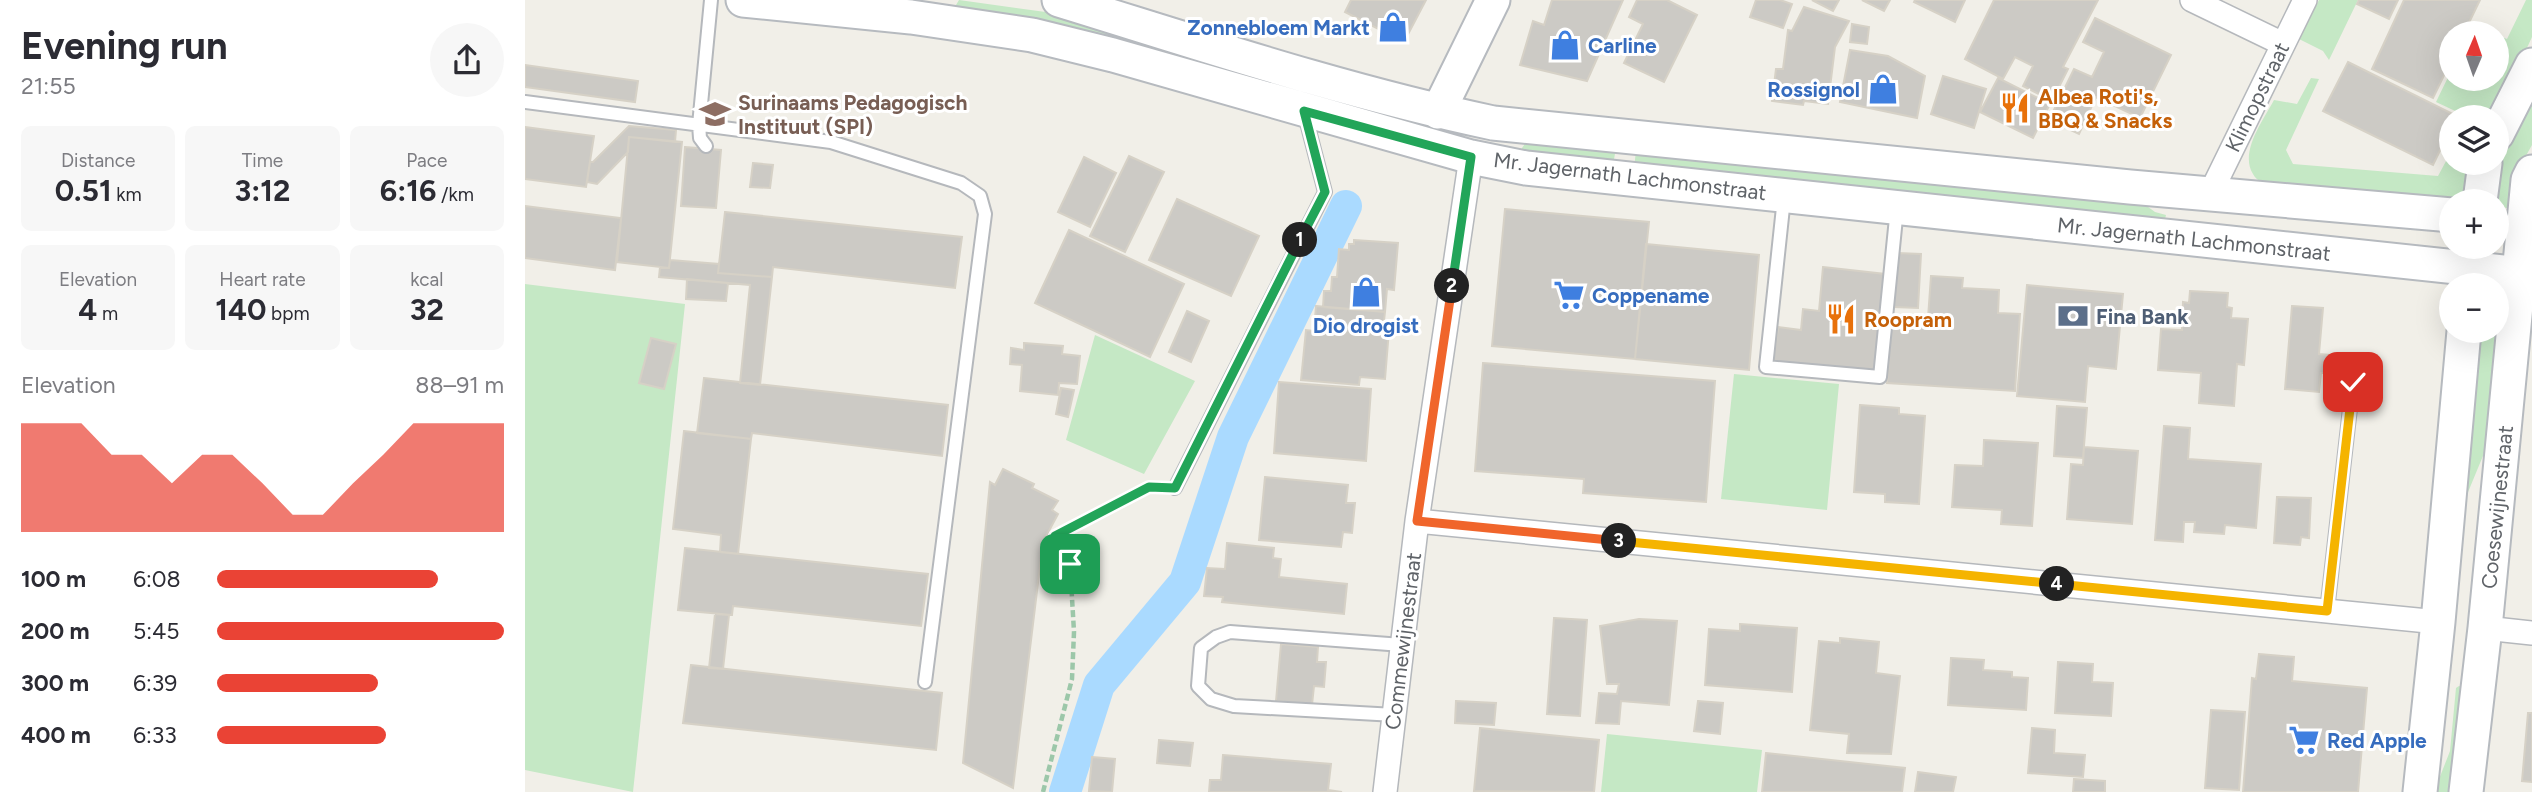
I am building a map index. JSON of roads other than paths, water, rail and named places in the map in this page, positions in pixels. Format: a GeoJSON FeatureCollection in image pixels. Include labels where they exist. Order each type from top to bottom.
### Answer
{"type":"FeatureCollection","features":[{"type":"Feature","properties":{"kind":"main road","name":"Mr. Jagernath Lachmonstraat"},"geometry":{"type":"LineString","coordinates":[[743,0],[912,9],[1113,55],[1471,157],[1525,168],[2526,274]]}},
{"type":"Feature","properties":{"kind":"main road","name":"Mr. Jagernath Lachmonstraat"},"geometry":{"type":"LineString","coordinates":[[1059,0],[1225,52],[1438,112],[1493,123],[2210,194],[2439,214]]}},
{"type":"Feature","properties":{"kind":"main road"},"geometry":{"type":"LineString","coordinates":[[1438,112],[1493,0]]}},
{"type":"Feature","properties":{"kind":"main road"},"geometry":{"type":"LineString","coordinates":[[2509,110],[2532,65]]}},
{"type":"Feature","properties":{"kind":"main road","name":"Coesewijnestraat"},"geometry":{"type":"LineString","coordinates":[[2466,792],[2526,274],[2518,221],[2532,172]]}},
{"type":"Feature","properties":{"kind":"main road"},"geometry":{"type":"LineString","coordinates":[[2420,792],[2463,343]]}},
{"type":"Feature","properties":{"kind":"street"},"geometry":{"type":"LineString","coordinates":[[2192,0],[2283,44]]}},
{"type":"Feature","properties":{"kind":"street","name":"Klimopstraat"},"geometry":{"type":"LineString","coordinates":[[2210,194],[2305,0]]}},
{"type":"Feature","properties":{"kind":"street","name":"Commewijnestraat"},"geometry":{"type":"LineString","coordinates":[[1385,792],[1417,521],[1471,157]]}},
{"type":"Feature","properties":{"kind":"street"},"geometry":{"type":"LineString","coordinates":[[1417,521],[2438,622]]}},
{"type":"Feature","properties":{"kind":"street"},"geometry":{"type":"LineString","coordinates":[[2485,628],[2532,633]]}},
{"type":"Feature","properties":{"kind":"lane"},"geometry":{"type":"LineString","coordinates":[[706,146],[700,138],[699,125],[711,0]]}},
{"type":"Feature","properties":{"kind":"lane"},"geometry":{"type":"LineString","coordinates":[[525,102],[831,142],[961,183],[980,196],[985,214],[925,682]]}},
{"type":"Feature","properties":{"kind":"lane"},"geometry":{"type":"LineString","coordinates":[[1175,488],[1325,192],[1304,111]]}},
{"type":"Feature","properties":{"kind":"lane"},"geometry":{"type":"LineString","coordinates":[[1785,194],[1766,367],[1880,377],[1898,206]]}},
{"type":"Feature","properties":{"kind":"lane"},"geometry":{"type":"LineString","coordinates":[[2327,611],[2353,382]]}},
{"type":"Feature","properties":{"kind":"lane"},"geometry":{"type":"LineString","coordinates":[[1395,715],[1234,706],[1211,699],[1198,686],[1201,648],[1216,636],[1230,632],[1402,646]]}},
{"type":"Feature","properties":{"kind":"waterway"},"geometry":{"type":"LineString","coordinates":[[1065,792],[1099,685],[1185,582],[1233,437],[1346,206]]}},
{"type":"Feature","properties":{"kind":"place","name":"Zonnebloem Markt"},"geometry":{"type":"Point","coordinates":[1393,27]}},
{"type":"Feature","properties":{"kind":"place","name":"Carline"},"geometry":{"type":"Point","coordinates":[1565,45]}},
{"type":"Feature","properties":{"kind":"place","name":"Rossignol"},"geometry":{"type":"Point","coordinates":[1883,89]}},
{"type":"Feature","properties":{"kind":"place","name":"Albea Roti's, BBQ & Snacks"},"geometry":{"type":"Point","coordinates":[2015,108]}},
{"type":"Feature","properties":{"kind":"place","name":"Surinaams Pedagogisch Instituut (SPI)"},"geometry":{"type":"Point","coordinates":[715,114]}},
{"type":"Feature","properties":{"kind":"place","name":"Dio drogist"},"geometry":{"type":"Point","coordinates":[1366,292]}},
{"type":"Feature","properties":{"kind":"place","name":"Coppename"},"geometry":{"type":"Point","coordinates":[1569,295]}},
{"type":"Feature","properties":{"kind":"place","name":"Fina Bank"},"geometry":{"type":"Point","coordinates":[2073,316]}},
{"type":"Feature","properties":{"kind":"place","name":"Roopram"},"geometry":{"type":"Point","coordinates":[1841,319]}},
{"type":"Feature","properties":{"kind":"place","name":"Red Apple"},"geometry":{"type":"Point","coordinates":[2304,740]}}]}
